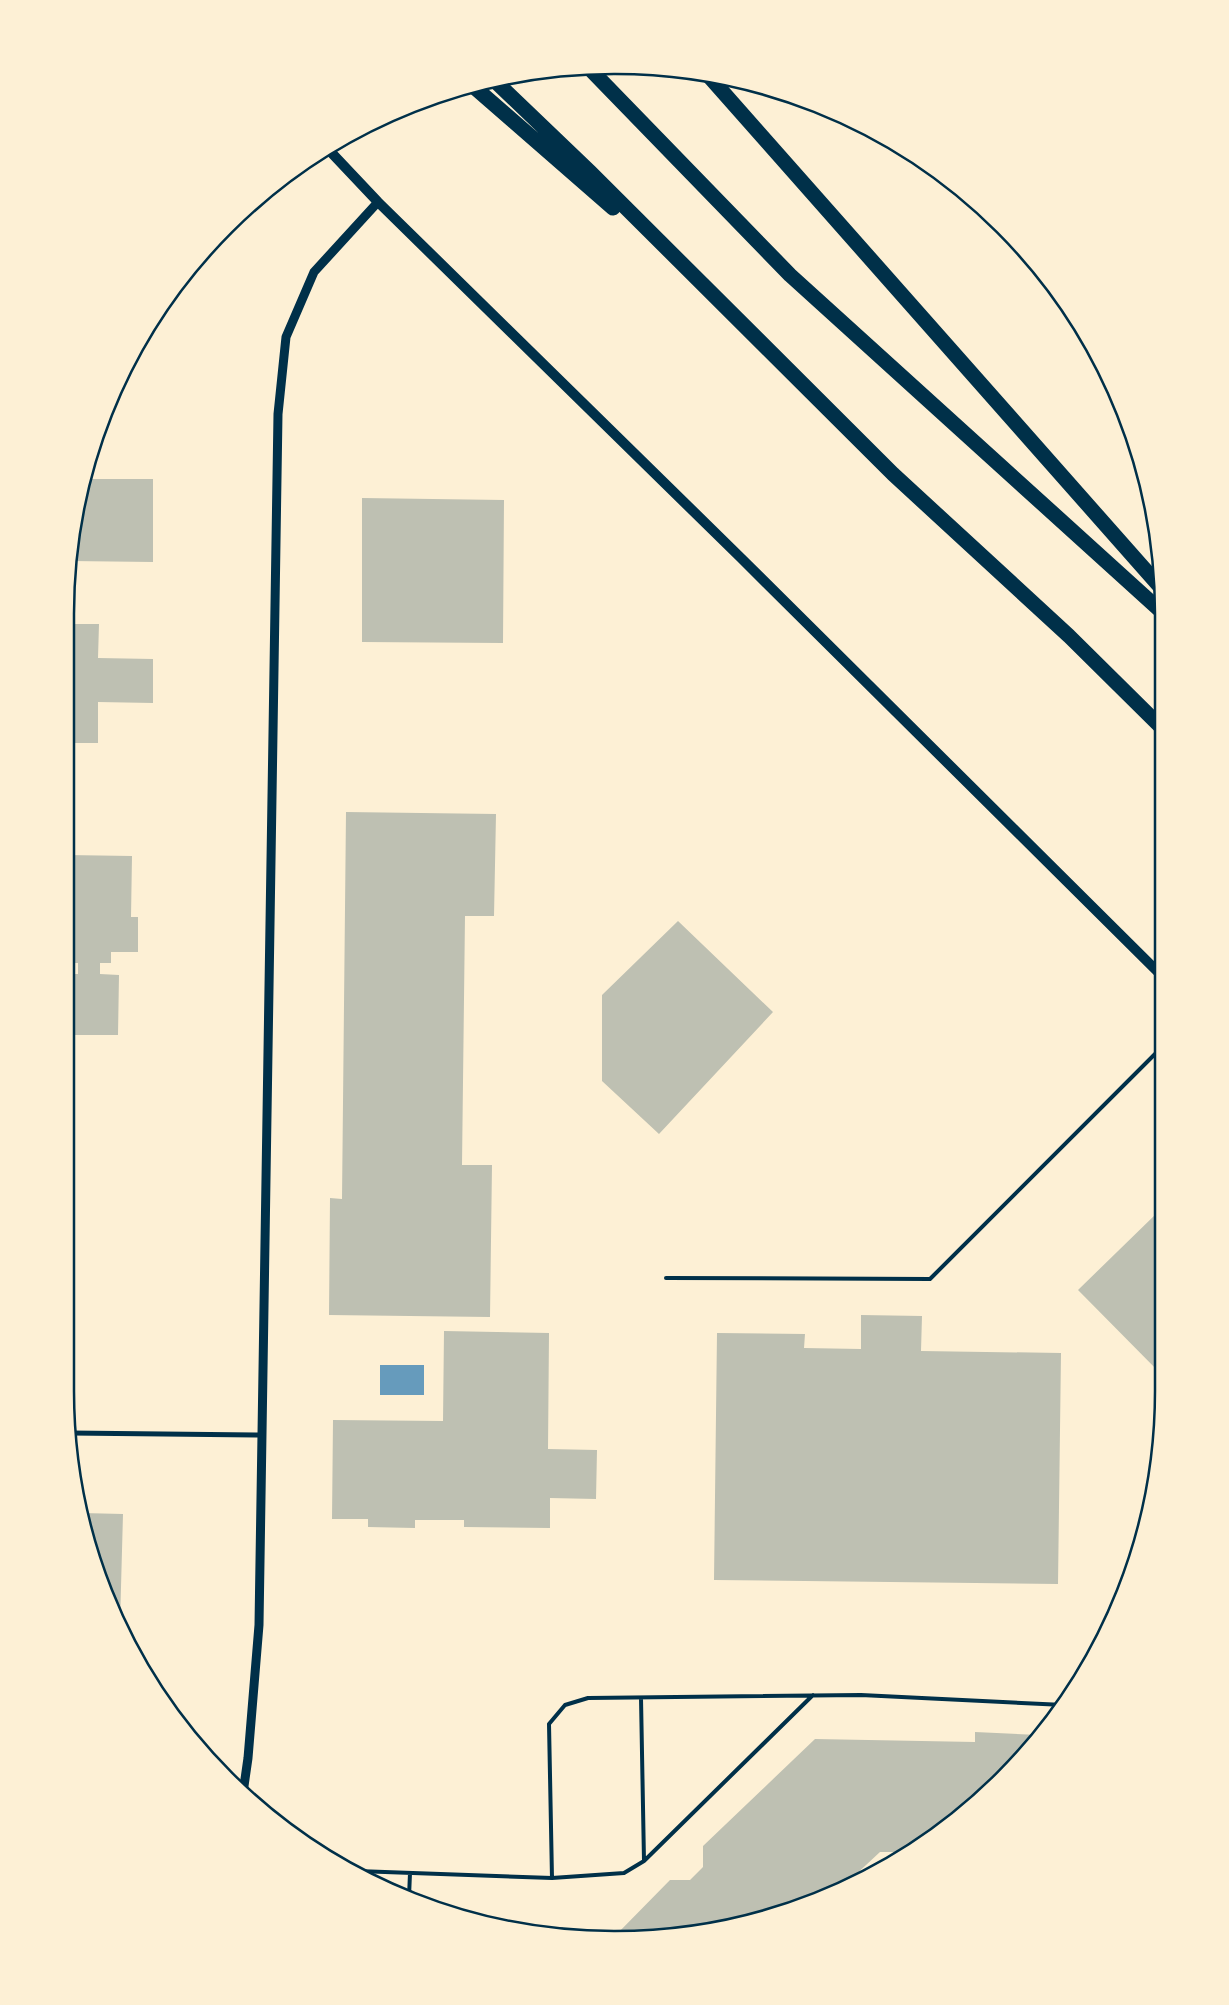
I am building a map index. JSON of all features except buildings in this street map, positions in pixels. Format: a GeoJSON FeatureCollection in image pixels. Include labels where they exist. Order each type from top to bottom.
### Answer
{"type":"FeatureCollection","features":[{"type":"Feature","properties":{"kind":"highway"},"geometry":{"type":"LineString","coordinates":[[595,75],[790,276],[1155,606]]}},
{"type":"Feature","properties":{"kind":"highway"},"geometry":{"type":"LineString","coordinates":[[715,83],[1154,580]]}},
{"type":"Feature","properties":{"kind":"highway"},"geometry":{"type":"LineString","coordinates":[[500,86],[893,474],[1061,630],[1155,721]]}},
{"type":"Feature","properties":{"kind":"highway"},"geometry":{"type":"LineString","coordinates":[[479,91],[717,299]]}},
{"type":"Feature","properties":{"kind":"main road"},"geometry":{"type":"LineString","coordinates":[[332,153],[378,202],[741,558],[1155,969]]}},
{"type":"Feature","properties":{"kind":"street"},"geometry":{"type":"LineString","coordinates":[[244,1784],[259,1625],[278,414],[286,337],[314,272],[378,202]]}},
{"type":"Feature","properties":{"kind":"street"},"geometry":{"type":"LineString","coordinates":[[76,1433],[261,1435]]}},
{"type":"Feature","properties":{"kind":"lane"},"geometry":{"type":"LineString","coordinates":[[666,1278],[930,1279],[1155,1054]]}},
{"type":"Feature","properties":{"kind":"lane"},"geometry":{"type":"LineString","coordinates":[[552,1878],[549,1724],[565,1705],[588,1698],[861,1695],[1055,1705]]}},
{"type":"Feature","properties":{"kind":"lane"},"geometry":{"type":"LineString","coordinates":[[368,1871],[552,1878],[624,1873],[644,1862],[813,1696]]}},
{"type":"Feature","properties":{"kind":"lane"},"geometry":{"type":"LineString","coordinates":[[641,1698],[644,1862]]}},
{"type":"Feature","properties":{"kind":"lane"},"geometry":{"type":"LineString","coordinates":[[409,1891],[410,1873]]}},
{"type":"Feature","properties":{"kind":"water"},"geometry":{"type":"Polygon","coordinates":[[[380,1365],[424,1365],[424,1395],[380,1395],[380,1365]]]}}]}
